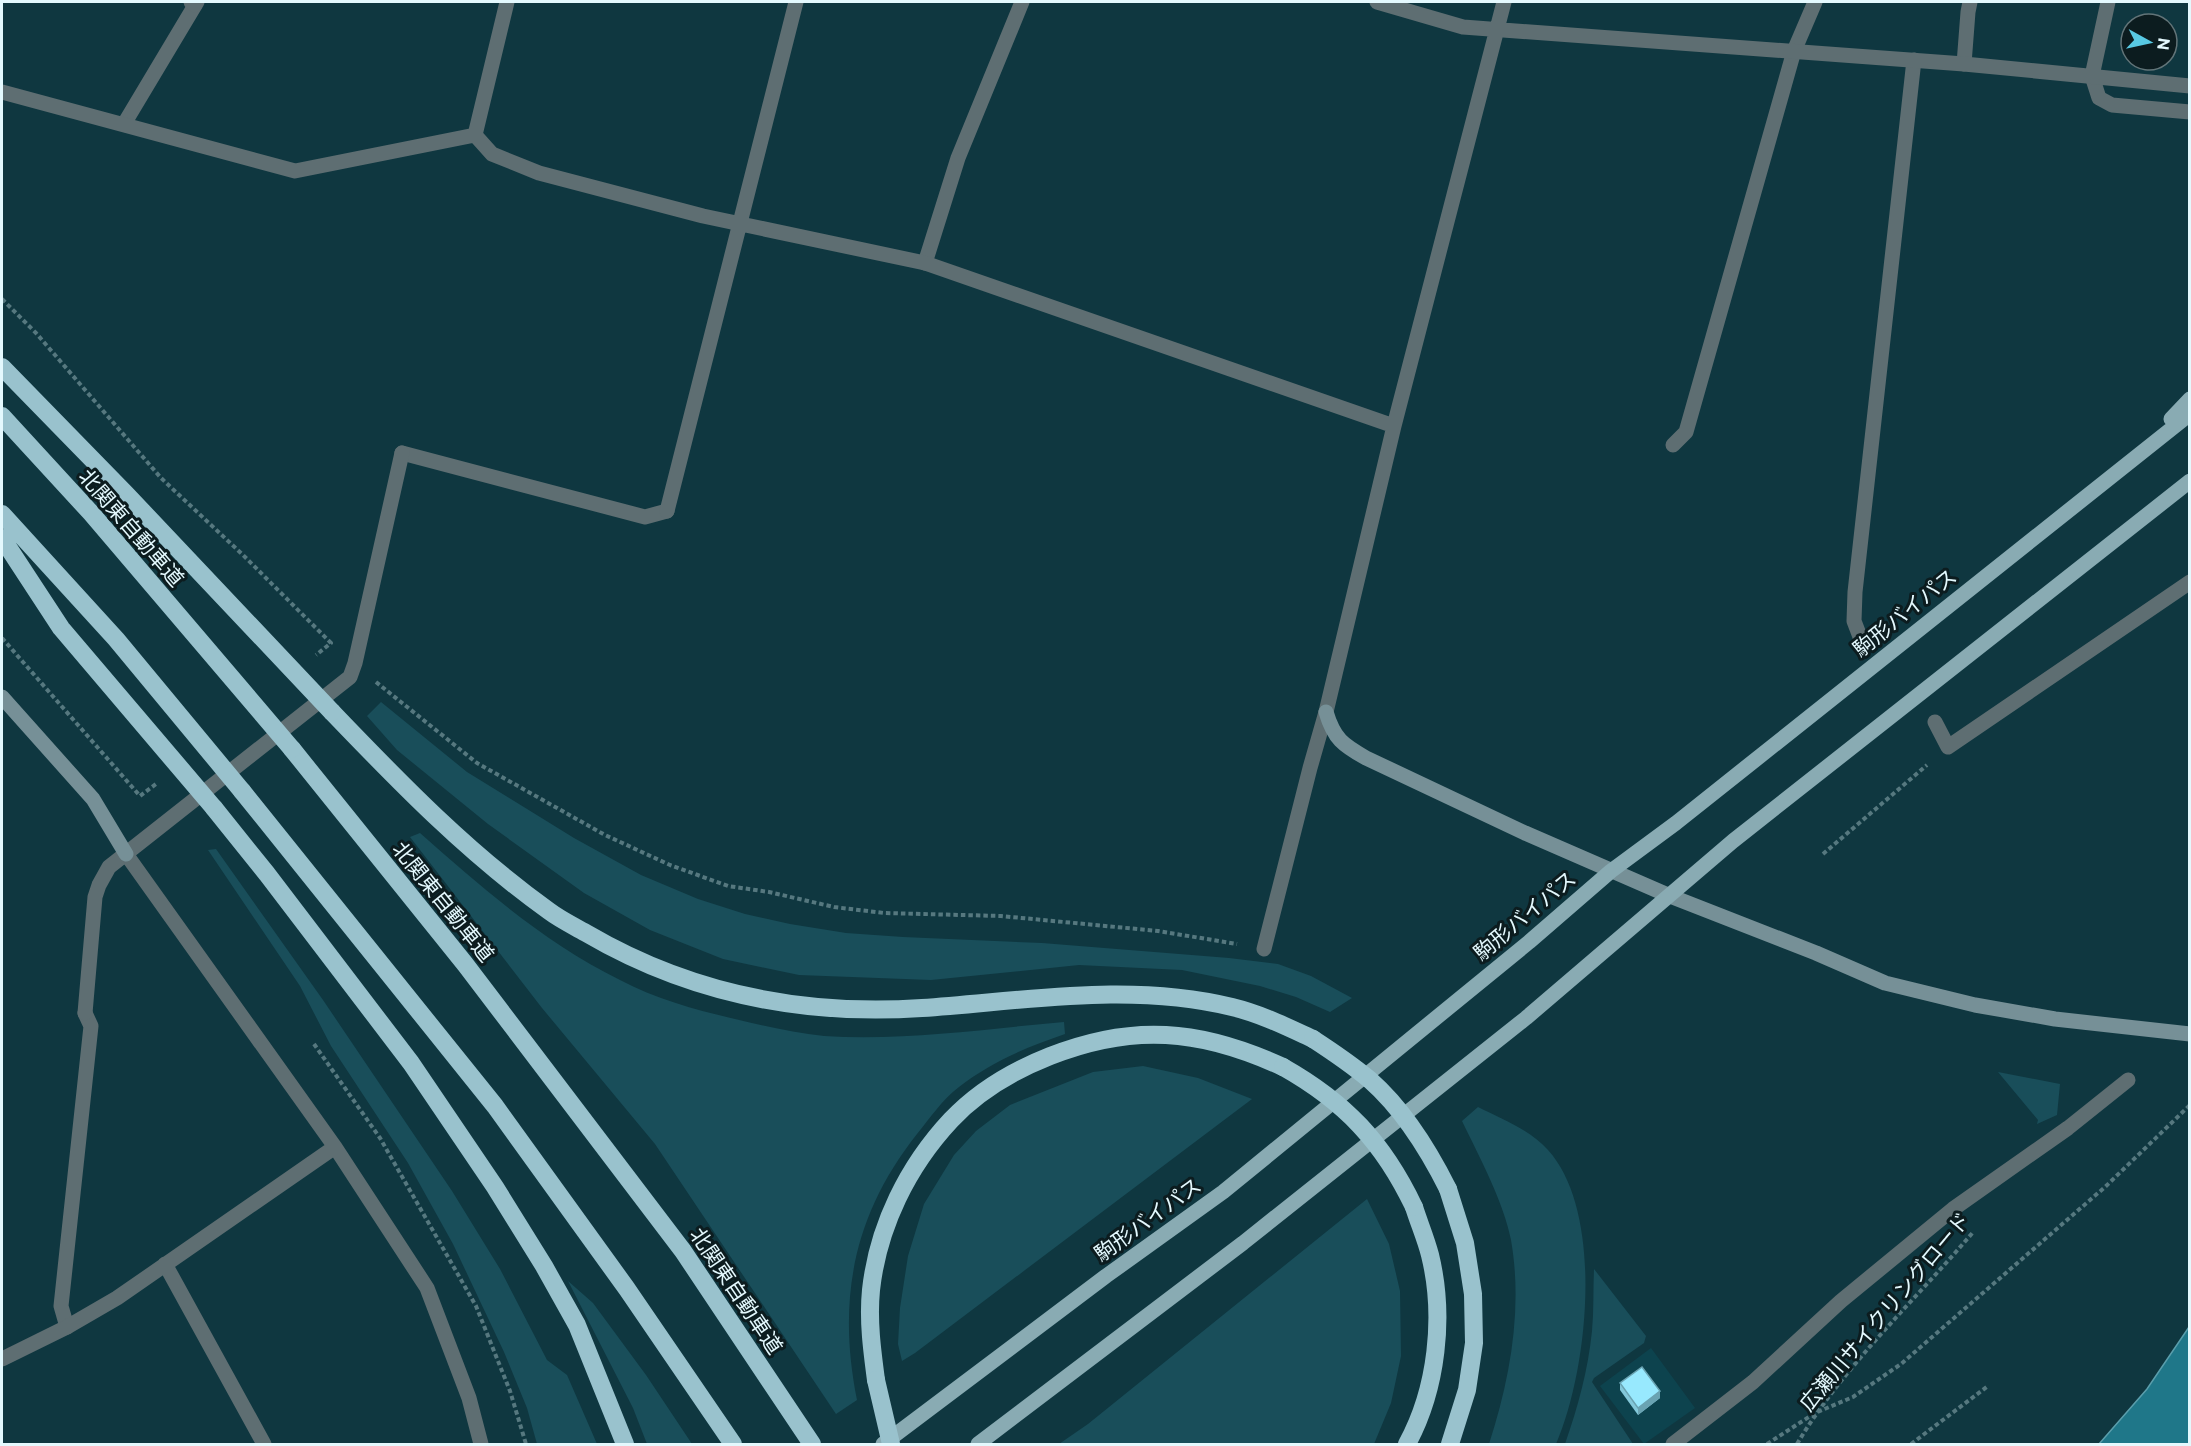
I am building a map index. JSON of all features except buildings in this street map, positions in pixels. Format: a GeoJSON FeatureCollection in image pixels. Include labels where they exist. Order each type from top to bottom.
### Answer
{"type":"FeatureCollection","features":[{"type":"Feature","properties":{"kind":"highway"},"geometry":{"type":"LineString","coordinates":[[2,367],[126,494],[415,799],[484,862],[551,913],[611,948],[666,973],[724,991],[784,1004],[849,1010],[921,1008],[1088,994],[1144,996],[1197,1000],[1233,1008],[1270,1019],[1314,1039],[1371,1082],[1387,1098],[1416,1132],[1433,1158],[1448,1189],[1465,1243],[1473,1294],[1474,1343],[1467,1389],[1450,1444]]}},
{"type":"Feature","properties":{"kind":"highway","name":"北関東自動車道"},"geometry":{"type":"LineString","coordinates":[[2,416],[91,513],[292,749],[465,964],[683,1251],[809,1439]]}},
{"type":"Feature","properties":{"kind":"highway"},"geometry":{"type":"LineString","coordinates":[[2,514],[116,639],[242,790],[495,1106],[627,1289],[733,1444]]}},
{"type":"Feature","properties":{"kind":"highway"},"geometry":{"type":"LineString","coordinates":[[2,538],[61,628],[214,808],[411,1062],[495,1186],[544,1266],[577,1325],[625,1444]]}},
{"type":"Feature","properties":{"kind":"highway"},"geometry":{"type":"LineString","coordinates":[[891,1444],[876,1380],[869,1333],[871,1289],[880,1246],[895,1202],[920,1157],[952,1118],[989,1089],[1027,1067],[1069,1049],[1121,1037],[1166,1035],[1212,1042],[1249,1052],[1284,1067],[1315,1085],[1363,1129],[1395,1169],[1414,1207],[1430,1256],[1437,1305],[1436,1347],[1428,1392],[1407,1444]]}},
{"type":"Feature","properties":{"kind":"main road"},"geometry":{"type":"LineString","coordinates":[[2139,454],[2190,399]]}},
{"type":"Feature","properties":{"kind":"main road","name":"駒形バイパス"},"geometry":{"type":"LineString","coordinates":[[883,1444],[1222,1192],[1529,942],[1611,871],[1694,808],[2190,414]]}},
{"type":"Feature","properties":{"kind":"main road"},"geometry":{"type":"LineString","coordinates":[[978,1444],[1244,1243],[1526,1018],[1743,834],[2190,482]]}},
{"type":"Feature","properties":{"kind":"street"},"geometry":{"type":"LineString","coordinates":[[476,135],[507,2]]}},
{"type":"Feature","properties":{"kind":"street"},"geometry":{"type":"LineString","coordinates":[[68,1327],[61,1306],[91,1026],[85,1013],[95,897],[109,867],[350,677],[402,453],[645,517],[667,511],[796,2]]}},
{"type":"Feature","properties":{"kind":"street"},"geometry":{"type":"LineString","coordinates":[[925,263],[958,158],[1022,2]]}},
{"type":"Feature","properties":{"kind":"street"},"geometry":{"type":"LineString","coordinates":[[1377,2],[1463,27],[1964,64],[2190,86]]}},
{"type":"Feature","properties":{"kind":"street"},"geometry":{"type":"LineString","coordinates":[[1264,949],[1326,712],[1394,426],[1504,2]]}},
{"type":"Feature","properties":{"kind":"street"},"geometry":{"type":"LineString","coordinates":[[1673,445],[1686,432],[1794,51],[1815,2]]}},
{"type":"Feature","properties":{"kind":"street"},"geometry":{"type":"LineString","coordinates":[[1964,64],[1970,2]]}},
{"type":"Feature","properties":{"kind":"street"},"geometry":{"type":"LineString","coordinates":[[2108,2],[2092,76],[2099,98],[2112,105],[2190,112]]}},
{"type":"Feature","properties":{"kind":"street"},"geometry":{"type":"LineString","coordinates":[[124,124],[194,3]]}},
{"type":"Feature","properties":{"kind":"street"},"geometry":{"type":"LineString","coordinates":[[1862,642],[1854,621],[1855,592],[1914,60]]}},
{"type":"Feature","properties":{"kind":"street"},"geometry":{"type":"LineString","coordinates":[[2,92],[296,171],[476,135]]}},
{"type":"Feature","properties":{"kind":"street"},"geometry":{"type":"LineString","coordinates":[[476,135],[492,154],[539,173],[704,216],[925,263],[1394,426]]}},
{"type":"Feature","properties":{"kind":"street"},"geometry":{"type":"LineString","coordinates":[[1935,722],[1948,747],[2190,582]]}},
{"type":"Feature","properties":{"kind":"street"},"geometry":{"type":"LineString","coordinates":[[2,698],[93,799],[126,855],[335,1147],[427,1288],[469,1398],[481,1444]]}},
{"type":"Feature","properties":{"kind":"street"},"geometry":{"type":"LineString","coordinates":[[1326,712],[1331,729],[1344,746],[1524,833],[1670,896],[1816,953],[1885,983],[1975,1005],[2055,1019],[2190,1034]]}},
{"type":"Feature","properties":{"kind":"street"},"geometry":{"type":"LineString","coordinates":[[1673,1444],[1753,1382],[1841,1301],[1953,1209],[2068,1128],[2128,1080]]}},
{"type":"Feature","properties":{"kind":"street"},"geometry":{"type":"LineString","coordinates":[[2,1359],[68,1327],[117,1298],[335,1147]]}},
{"type":"Feature","properties":{"kind":"street"},"geometry":{"type":"LineString","coordinates":[[165,1264],[264,1444]]}},
{"type":"Feature","properties":{"kind":"path"},"geometry":{"type":"LineString","coordinates":[[2,299],[36,333],[160,478],[243,555],[331,643]]}},
{"type":"Feature","properties":{"kind":"path"},"geometry":{"type":"LineString","coordinates":[[371,677],[477,763],[605,835],[670,865],[728,886],[834,907],[884,913],[1001,916],[1158,931],[1264,949]]}},
{"type":"Feature","properties":{"kind":"path"},"geometry":{"type":"LineString","coordinates":[[1823,854],[1948,747]]}},
{"type":"Feature","properties":{"kind":"path"},"geometry":{"type":"LineString","coordinates":[[314,1044],[380,1138],[476,1306],[510,1390],[526,1444]]}},
{"type":"Feature","properties":{"kind":"path"},"geometry":{"type":"LineString","coordinates":[[1767,1444],[1815,1413],[1853,1397],[1900,1364],[2105,1187],[2190,1105]]}},
{"type":"Feature","properties":{"kind":"path","name":"広瀬川サイクリングロード"},"geometry":{"type":"LineString","coordinates":[[1797,1444],[1815,1413],[1977,1226]]}},
{"type":"Feature","properties":{"kind":"path"},"geometry":{"type":"LineString","coordinates":[[1911,1444],[1988,1386]]}},
{"type":"Feature","properties":{"kind":"shaded area"},"geometry":{"type":"Polygon","coordinates":[[[381,702],[467,772],[574,838],[641,875],[698,899],[745,914],[846,933],[1042,943],[1278,964],[1311,976],[1352,998],[1330,1012],[1296,997],[1260,986],[1182,970],[1079,965],[931,980],[799,975],[723,959],[650,930],[584,893],[488,824],[397,750],[367,716],[381,702]]]}},
{"type":"Feature","properties":{"kind":"shaded area"},"geometry":{"type":"Polygon","coordinates":[[[420,833],[491,894],[566,949],[634,987],[691,1008],[768,1027],[824,1036],[914,1036],[1064,1022],[1065,1034],[997,1063],[953,1092],[936,1109],[917,1134],[895,1165],[878,1196],[865,1227],[850,1293],[851,1363],[857,1400],[836,1414],[655,1144],[542,1008],[410,837],[420,833]]]}},
{"type":"Feature","properties":{"kind":"shaded area"},"geometry":{"type":"Polygon","coordinates":[[[216,849],[323,1000],[452,1191],[500,1269],[547,1360],[567,1375],[597,1444],[537,1444],[527,1408],[504,1352],[453,1244],[408,1163],[331,1046],[300,986],[208,850],[216,849]]]}},
{"type":"Feature","properties":{"kind":"shaded area"},"geometry":{"type":"Polygon","coordinates":[[[1143,1066],[1198,1078],[1252,1099],[902,1361],[898,1344],[900,1308],[908,1256],[924,1204],[954,1155],[976,1131],[1010,1105],[1093,1072],[1143,1066]]]}},
{"type":"Feature","properties":{"kind":"shaded area"},"geometry":{"type":"Polygon","coordinates":[[[1998,1072],[2060,1084],[2057,1115],[2037,1124],[2038,1120],[1998,1072]]]}},
{"type":"Feature","properties":{"kind":"shaded area"},"geometry":{"type":"Polygon","coordinates":[[[1478,1107],[1524,1131],[1548,1150],[1566,1178],[1578,1212],[1584,1251],[1583,1336],[1567,1413],[1556,1444],[1489,1444],[1508,1369],[1516,1292],[1508,1226],[1490,1180],[1462,1121],[1478,1107]]]}},
{"type":"Feature","properties":{"kind":"shaded area"},"geometry":{"type":"Polygon","coordinates":[[[1367,1199],[1389,1244],[1400,1291],[1401,1356],[1391,1403],[1374,1444],[1059,1444],[1088,1424],[1367,1199]]]}},
{"type":"Feature","properties":{"kind":"shaded area"},"geometry":{"type":"Polygon","coordinates":[[[1594,1269],[1646,1336],[1644,1343],[1594,1378],[1592,1382],[1633,1444],[1565,1444],[1588,1360],[1593,1323],[1594,1269]]]}},
{"type":"Feature","properties":{"kind":"shaded area"},"geometry":{"type":"Polygon","coordinates":[[[568,1281],[593,1303],[646,1375],[692,1444],[647,1444],[633,1408],[568,1281]]]}},
{"type":"Feature","properties":{"kind":"shaded area"},"geometry":{"type":"Polygon","coordinates":[[[2189,1327],[2189,1444],[2099,1444],[2147,1389],[2189,1327]]]}},
{"type":"Feature","properties":{"kind":"shaded area"},"geometry":{"type":"Polygon","coordinates":[[[1651,1348],[1695,1408],[1644,1444],[1600,1386],[1651,1348]]]}}]}
